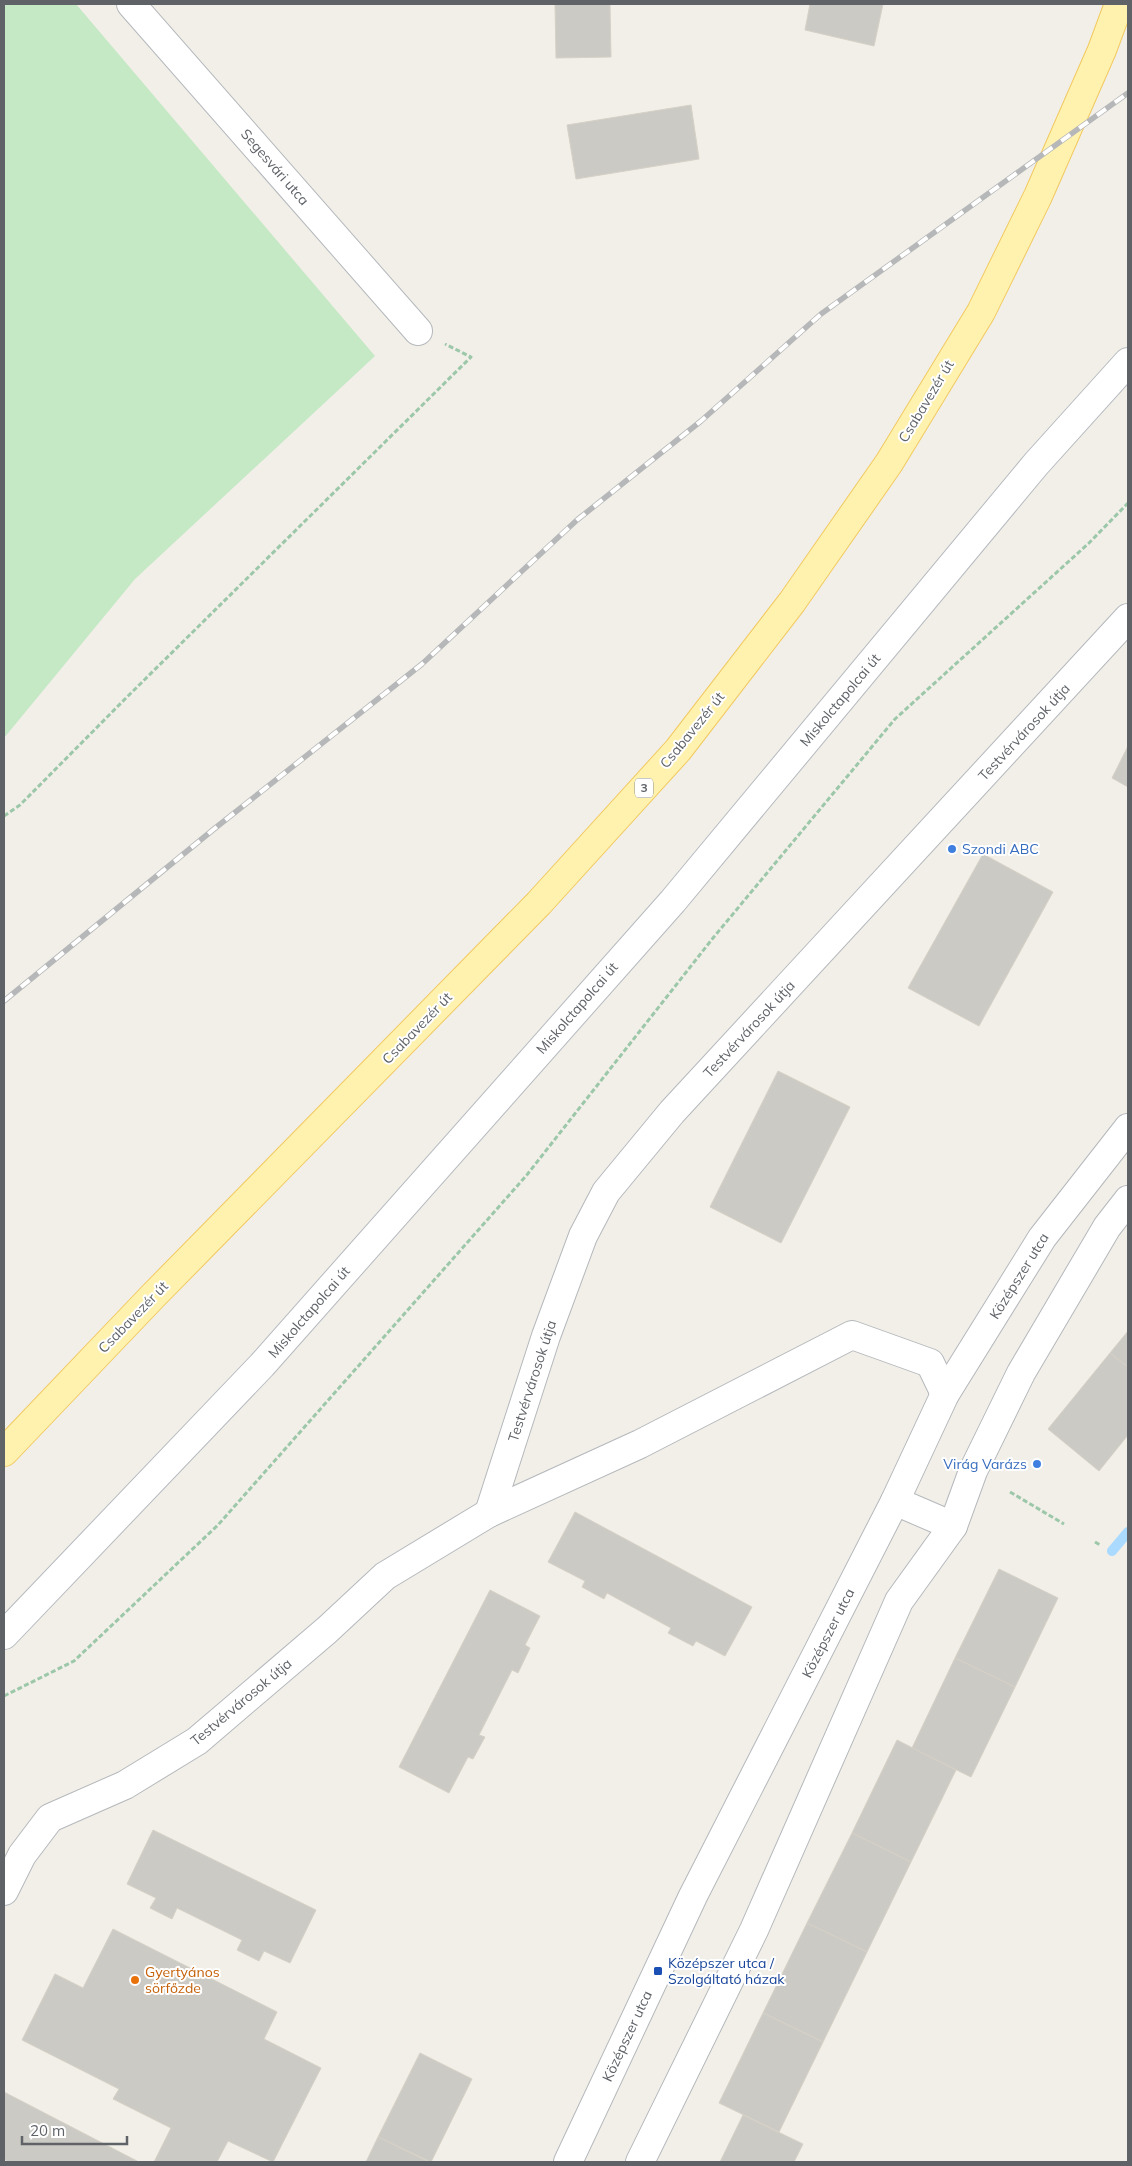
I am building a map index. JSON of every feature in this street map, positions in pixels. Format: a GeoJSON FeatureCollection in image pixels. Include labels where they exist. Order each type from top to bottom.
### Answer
{"type":"FeatureCollection","features":[{"type":"Feature","properties":{"kind":"main road","name":"Csabavezér út"},"geometry":{"type":"LineString","coordinates":[[4,1452],[152,1297],[539,903],[678,750],[726,688],[792,602],[889,462],[981,312],[1038,196],[1102,50],[1119,4]]}},
{"type":"Feature","properties":{"kind":"street","name":"Segesvári utca"},"geometry":{"type":"LineString","coordinates":[[131,4],[418,331]]}},
{"type":"Feature","properties":{"kind":"street","name":"Miskolctapolcai út"},"geometry":{"type":"LineString","coordinates":[[4,1635],[262,1365],[673,901],[1036,464],[1128,362]]}},
{"type":"Feature","properties":{"kind":"street","name":"Testvérvárosok útja"},"geometry":{"type":"LineString","coordinates":[[489,1513],[546,1336],[583,1236],[606,1192],[672,1112],[1128,618]]}},
{"type":"Feature","properties":{"kind":"street","name":"Középszer utca"},"geometry":{"type":"LineString","coordinates":[[568,2162],[693,1896],[895,1501],[945,1394],[1042,1238],[1128,1128]]}},
{"type":"Feature","properties":{"kind":"street"},"geometry":{"type":"LineString","coordinates":[[640,2162],[754,1930],[900,1601],[953,1526],[973,1470],[1021,1373],[1107,1227],[1128,1200]]}},
{"type":"Feature","properties":{"kind":"street","name":"Testvérvárosok útja"},"geometry":{"type":"LineString","coordinates":[[4,1891],[22,1855],[50,1818],[125,1785],[197,1741],[327,1630],[385,1576],[489,1513],[640,1444],[852,1335],[930,1362],[945,1394]]}},
{"type":"Feature","properties":{"kind":"street"},"geometry":{"type":"LineString","coordinates":[[895,1501],[953,1526]]}},
{"type":"Feature","properties":{"kind":"path"},"geometry":{"type":"LineString","coordinates":[[4,816],[20,805],[471,357],[418,331]]}},
{"type":"Feature","properties":{"kind":"path"},"geometry":{"type":"LineString","coordinates":[[4,1696],[74,1661],[218,1525],[526,1176],[713,938],[895,719],[1089,543],[1128,503]]}},
{"type":"Feature","properties":{"kind":"path"},"geometry":{"type":"LineString","coordinates":[[1010,1492],[1064,1524]]}},
{"type":"Feature","properties":{"kind":"path"},"geometry":{"type":"LineString","coordinates":[[1095,1542],[1100,1545]]}},
{"type":"Feature","properties":{"kind":"green space"},"geometry":{"type":"Polygon","coordinates":[[[4,4],[76,4],[375,356],[135,579],[4,738],[4,4]]]}},
{"type":"Feature","properties":{"kind":"building"},"geometry":{"type":"Polygon","coordinates":[[[555,4],[610,4],[611,57],[556,58],[555,4]]]}},
{"type":"Feature","properties":{"kind":"building"},"geometry":{"type":"Polygon","coordinates":[[[810,4],[883,4],[874,46],[805,30],[810,4]]]}},
{"type":"Feature","properties":{"kind":"building"},"geometry":{"type":"Polygon","coordinates":[[[691,105],[699,159],[576,179],[567,125],[691,105]]]}},
{"type":"Feature","properties":{"kind":"building"},"geometry":{"type":"Polygon","coordinates":[[[1128,746],[1128,787],[1112,778],[1128,746]]]}},
{"type":"Feature","properties":{"kind":"building"},"geometry":{"type":"Polygon","coordinates":[[[983,854],[1053,892],[979,1026],[908,988],[983,854]]]}},
{"type":"Feature","properties":{"kind":"building"},"geometry":{"type":"Polygon","coordinates":[[[778,1071],[850,1107],[781,1243],[710,1207],[778,1071]]]}},
{"type":"Feature","properties":{"kind":"building"},"geometry":{"type":"Polygon","coordinates":[[[1128,1331],[1128,1367],[1110,1353],[1128,1331]]]}},
{"type":"Feature","properties":{"kind":"building"},"geometry":{"type":"Polygon","coordinates":[[[1110,1353],[1128,1367],[1128,1435],[1099,1471],[1048,1429],[1110,1353]]]}},
{"type":"Feature","properties":{"kind":"building"},"geometry":{"type":"Polygon","coordinates":[[[575,1512],[752,1607],[725,1656],[696,1641],[693,1646],[668,1633],[671,1628],[607,1593],[604,1599],[582,1587],[585,1581],[548,1562],[575,1512]]]}},
{"type":"Feature","properties":{"kind":"building"},"geometry":{"type":"Polygon","coordinates":[[[999,1569],[1058,1598],[1015,1687],[955,1658],[999,1569]]]}},
{"type":"Feature","properties":{"kind":"building"},"geometry":{"type":"Polygon","coordinates":[[[490,1590],[540,1616],[525,1645],[530,1648],[518,1673],[512,1670],[479,1735],[485,1737],[473,1759],[468,1757],[449,1793],[399,1767],[490,1590]]]}},
{"type":"Feature","properties":{"kind":"building"},"geometry":{"type":"Polygon","coordinates":[[[955,1658],[1015,1687],[971,1777],[912,1748],[955,1658]]]}},
{"type":"Feature","properties":{"kind":"building"},"geometry":{"type":"Polygon","coordinates":[[[897,1740],[956,1770],[911,1862],[852,1833],[897,1740]]]}},
{"type":"Feature","properties":{"kind":"building"},"geometry":{"type":"Polygon","coordinates":[[[153,1830],[316,1910],[290,1963],[264,1951],[259,1961],[237,1950],[242,1940],[177,1908],[172,1919],[150,1908],[156,1898],[127,1884],[153,1830]]]}},
{"type":"Feature","properties":{"kind":"building"},"geometry":{"type":"Polygon","coordinates":[[[852,1833],[911,1862],[867,1952],[807,1923],[852,1833]]]}},
{"type":"Feature","properties":{"kind":"building"},"geometry":{"type":"Polygon","coordinates":[[[807,1923],[867,1952],[823,2042],[763,2013],[807,1923]]]}},
{"type":"Feature","properties":{"kind":"building"},"geometry":{"type":"Polygon","coordinates":[[[113,1929],[277,2012],[264,2039],[321,2068],[273,2162],[228,2141],[217,2162],[154,2162],[171,2128],[113,2099],[119,2089],[22,2040],[55,1974],[83,1988],[113,1929]]]}},
{"type":"Feature","properties":{"kind":"building"},"geometry":{"type":"Polygon","coordinates":[[[763,2013],[823,2042],[779,2132],[719,2103],[763,2013]]]}},
{"type":"Feature","properties":{"kind":"building"},"geometry":{"type":"Polygon","coordinates":[[[420,2053],[472,2079],[431,2162],[378,2137],[420,2053]]]}},
{"type":"Feature","properties":{"kind":"building"},"geometry":{"type":"Polygon","coordinates":[[[4,2092],[137,2161],[9,2162],[4,2159],[4,2092]]]}},
{"type":"Feature","properties":{"kind":"building"},"geometry":{"type":"Polygon","coordinates":[[[743,2115],[803,2144],[794,2162],[720,2162],[743,2115]]]}},
{"type":"Feature","properties":{"kind":"building"},"geometry":{"type":"Polygon","coordinates":[[[378,2137],[429,2162],[366,2162],[378,2137]]]}},
{"type":"Feature","properties":{"kind":"waterway"},"geometry":{"type":"LineString","coordinates":[[1112,1551],[1128,1532]]}},
{"type":"Feature","properties":{"kind":"railway"},"geometry":{"type":"LineString","coordinates":[[4,1001],[214,829],[422,664],[577,520],[701,421],[821,314],[1128,93]]}},
{"type":"Feature","properties":{"kind":"place","name":"Szondi ABC"},"geometry":{"type":"Point","coordinates":[952,849]}},
{"type":"Feature","properties":{"kind":"place","name":"Virág Varázs"},"geometry":{"type":"Point","coordinates":[1037,1464]}},
{"type":"Feature","properties":{"kind":"place","name":"Középszer utca / Szolgáltató házak"},"geometry":{"type":"Point","coordinates":[658,1971]}},
{"type":"Feature","properties":{"kind":"place","name":"Gyertyános sörfőzde"},"geometry":{"type":"Point","coordinates":[135,1980]}}]}
